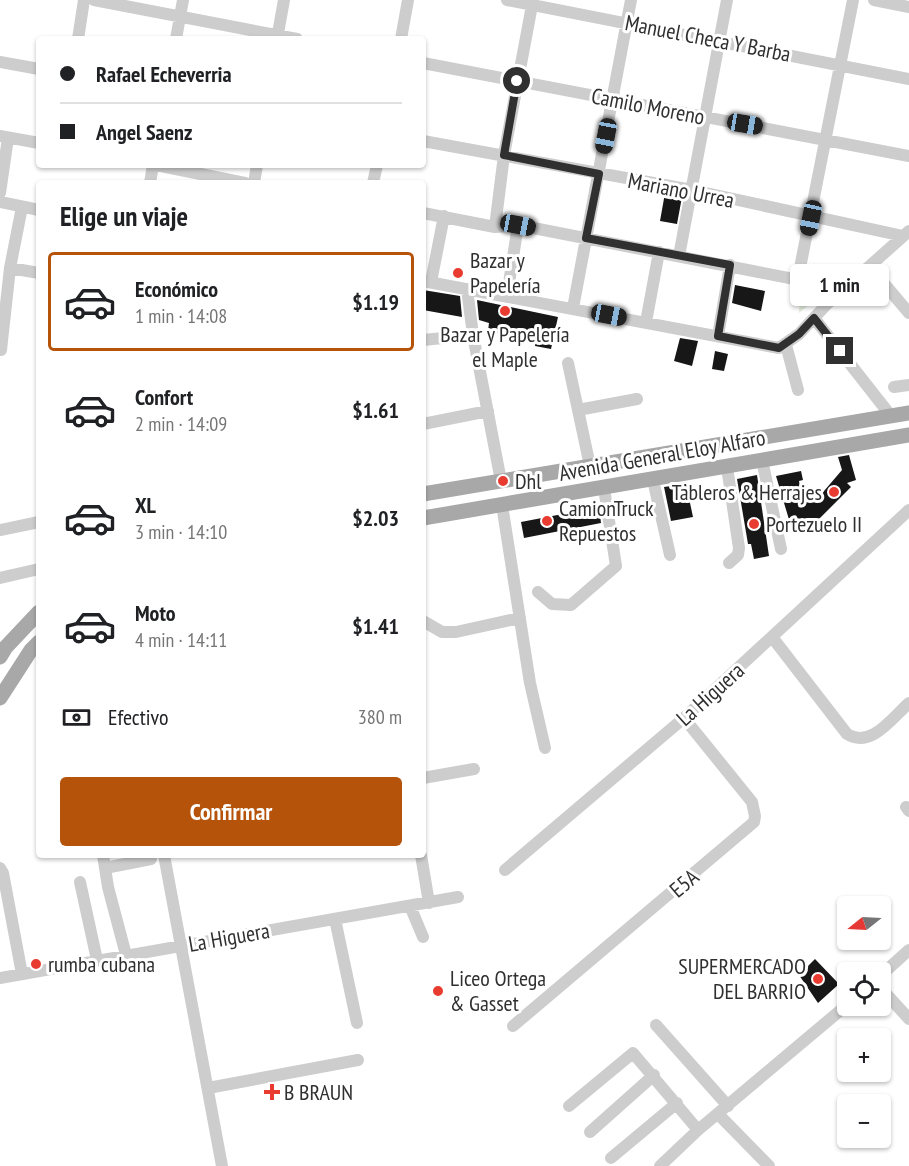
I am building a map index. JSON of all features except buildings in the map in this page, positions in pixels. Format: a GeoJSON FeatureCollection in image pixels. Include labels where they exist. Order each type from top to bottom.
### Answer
{"type":"FeatureCollection","features":[{"type":"Feature","properties":{"kind":"main road","name":"Avenida General Eloy Alfaro"},"geometry":{"type":"LineString","coordinates":[[426,494],[909,413]]}},
{"type":"Feature","properties":{"kind":"main road","name":"Avenida General Eloy Alfaro"},"geometry":{"type":"LineString","coordinates":[[426,518],[909,435]]}},
{"type":"Feature","properties":{"kind":"main road"},"geometry":{"type":"LineString","coordinates":[[0,657],[6,647],[36,615]]}},
{"type":"Feature","properties":{"kind":"main road"},"geometry":{"type":"LineString","coordinates":[[0,698],[36,645]]}},
{"type":"Feature","properties":{"kind":"street"},"geometry":{"type":"LineString","coordinates":[[78,36],[84,0]]}},
{"type":"Feature","properties":{"kind":"street"},"geometry":{"type":"LineString","coordinates":[[94,0],[272,36]]}},
{"type":"Feature","properties":{"kind":"street"},"geometry":{"type":"LineString","coordinates":[[177,36],[183,0]]}},
{"type":"Feature","properties":{"kind":"street"},"geometry":{"type":"LineString","coordinates":[[277,36],[284,0]]}},
{"type":"Feature","properties":{"kind":"street"},"geometry":{"type":"LineString","coordinates":[[402,36],[408,0]]}},
{"type":"Feature","properties":{"kind":"street","name":"Manuel Checa Y Barba"},"geometry":{"type":"LineString","coordinates":[[507,0],[533,2],[841,63],[909,79]]}},
{"type":"Feature","properties":{"kind":"street"},"geometry":{"type":"LineString","coordinates":[[573,308],[631,0]]}},
{"type":"Feature","properties":{"kind":"street"},"geometry":{"type":"LineString","coordinates":[[679,256],[727,0]]}},
{"type":"Feature","properties":{"kind":"street"},"geometry":{"type":"LineString","coordinates":[[798,278],[853,0]]}},
{"type":"Feature","properties":{"kind":"street"},"geometry":{"type":"LineString","coordinates":[[874,0],[909,7]]}},
{"type":"Feature","properties":{"kind":"street"},"geometry":{"type":"LineString","coordinates":[[495,227],[504,155],[533,2]]}},
{"type":"Feature","properties":{"kind":"street"},"geometry":{"type":"LineString","coordinates":[[0,62],[36,68]]}},
{"type":"Feature","properties":{"kind":"street","name":"Camilo Moreno"},"geometry":{"type":"LineString","coordinates":[[426,64],[909,156]]}},
{"type":"Feature","properties":{"kind":"street"},"geometry":{"type":"LineString","coordinates":[[0,193],[4,137],[36,142]]}},
{"type":"Feature","properties":{"kind":"street","name":"Mariano Urrea"},"geometry":{"type":"LineString","coordinates":[[426,142],[692,190],[811,218],[906,234]]}},
{"type":"Feature","properties":{"kind":"street"},"geometry":{"type":"LineString","coordinates":[[168,168],[222,180]]}},
{"type":"Feature","properties":{"kind":"street"},"geometry":{"type":"LineString","coordinates":[[0,202],[36,209]]}},
{"type":"Feature","properties":{"kind":"street"},"geometry":{"type":"LineString","coordinates":[[1,350],[4,295],[22,207]]}},
{"type":"Feature","properties":{"kind":"street"},"geometry":{"type":"LineString","coordinates":[[426,213],[495,227],[518,225],[845,289]]}},
{"type":"Feature","properties":{"kind":"street"},"geometry":{"type":"LineString","coordinates":[[444,216],[427,281],[773,347],[786,345],[906,234]]}},
{"type":"Feature","properties":{"kind":"street"},"geometry":{"type":"LineString","coordinates":[[507,296],[518,225]]}},
{"type":"Feature","properties":{"kind":"street"},"geometry":{"type":"LineString","coordinates":[[646,322],[659,252]]}},
{"type":"Feature","properties":{"kind":"street"},"geometry":{"type":"LineString","coordinates":[[718,336],[730,265]]}},
{"type":"Feature","properties":{"kind":"street"},"geometry":{"type":"LineString","coordinates":[[870,267],[909,314]]}},
{"type":"Feature","properties":{"kind":"street"},"geometry":{"type":"LineString","coordinates":[[10,268],[36,272]]}},
{"type":"Feature","properties":{"kind":"street"},"geometry":{"type":"LineString","coordinates":[[467,289],[473,335],[501,481]]}},
{"type":"Feature","properties":{"kind":"street"},"geometry":{"type":"LineString","coordinates":[[814,318],[891,416]]}},
{"type":"Feature","properties":{"kind":"street"},"geometry":{"type":"LineString","coordinates":[[426,340],[473,335]]}},
{"type":"Feature","properties":{"kind":"street"},"geometry":{"type":"LineString","coordinates":[[786,345],[798,390]]}},
{"type":"Feature","properties":{"kind":"street"},"geometry":{"type":"LineString","coordinates":[[568,363],[590,466]]}},
{"type":"Feature","properties":{"kind":"street"},"geometry":{"type":"LineString","coordinates":[[894,387],[909,385]]}},
{"type":"Feature","properties":{"kind":"street"},"geometry":{"type":"LineString","coordinates":[[578,410],[637,399]]}},
{"type":"Feature","properties":{"kind":"street"},"geometry":{"type":"LineString","coordinates":[[426,423],[488,411]]}},
{"type":"Feature","properties":{"kind":"street"},"geometry":{"type":"LineString","coordinates":[[762,460],[782,549]]}},
{"type":"Feature","properties":{"kind":"street"},"geometry":{"type":"LineString","coordinates":[[727,467],[739,548],[738,555],[729,563]]}},
{"type":"Feature","properties":{"kind":"street"},"geometry":{"type":"LineString","coordinates":[[653,480],[670,555]]}},
{"type":"Feature","properties":{"kind":"street"},"geometry":{"type":"LineString","coordinates":[[538,592],[552,604],[572,605],[616,566],[604,488]]}},
{"type":"Feature","properties":{"kind":"street"},"geometry":{"type":"LineString","coordinates":[[502,505],[530,683],[545,748]]}},
{"type":"Feature","properties":{"kind":"street","name":"La Higuera"},"geometry":{"type":"LineString","coordinates":[[504,870],[684,718],[909,510]]}},
{"type":"Feature","properties":{"kind":"street"},"geometry":{"type":"LineString","coordinates":[[0,530],[36,523]]}},
{"type":"Feature","properties":{"kind":"street"},"geometry":{"type":"LineString","coordinates":[[0,578],[36,570]]}},
{"type":"Feature","properties":{"kind":"street"},"geometry":{"type":"LineString","coordinates":[[426,623],[442,632],[456,632],[520,618]]}},
{"type":"Feature","properties":{"kind":"street"},"geometry":{"type":"LineString","coordinates":[[772,637],[847,734],[853,738],[859,740],[872,736],[909,703]]}},
{"type":"Feature","properties":{"kind":"street","name":"E5A"},"geometry":{"type":"LineString","coordinates":[[513,1026],[754,822],[752,802],[684,718]]}},
{"type":"Feature","properties":{"kind":"street"},"geometry":{"type":"LineString","coordinates":[[426,777],[474,769]]}},
{"type":"Feature","properties":{"kind":"street"},"geometry":{"type":"LineString","coordinates":[[104,858],[126,955]]}},
{"type":"Feature","properties":{"kind":"street"},"geometry":{"type":"LineString","coordinates":[[165,858],[222,1166]]}},
{"type":"Feature","properties":{"kind":"street"},"geometry":{"type":"LineString","coordinates":[[422,858],[429,903]]}},
{"type":"Feature","properties":{"kind":"street"},"geometry":{"type":"LineString","coordinates":[[105,868],[150,859]]}},
{"type":"Feature","properties":{"kind":"street"},"geometry":{"type":"LineString","coordinates":[[0,868],[3,873],[22,974]]}},
{"type":"Feature","properties":{"kind":"street"},"geometry":{"type":"LineString","coordinates":[[80,882],[97,960]]}},
{"type":"Feature","properties":{"kind":"street","name":"La Higuera"},"geometry":{"type":"LineString","coordinates":[[0,978],[458,897]]}},
{"type":"Feature","properties":{"kind":"street"},"geometry":{"type":"LineString","coordinates":[[410,906],[423,937]]}},
{"type":"Feature","properties":{"kind":"street"},"geometry":{"type":"LineString","coordinates":[[334,919],[357,1023]]}},
{"type":"Feature","properties":{"kind":"street"},"geometry":{"type":"LineString","coordinates":[[891,966],[909,950]]}},
{"type":"Feature","properties":{"kind":"street"},"geometry":{"type":"LineString","coordinates":[[891,999],[909,1019]]}},
{"type":"Feature","properties":{"kind":"street"},"geometry":{"type":"LineString","coordinates":[[660,1166],[698,1130],[837,1013]]}},
{"type":"Feature","properties":{"kind":"street"},"geometry":{"type":"LineString","coordinates":[[656,1025],[769,1166]]}},
{"type":"Feature","properties":{"kind":"street"},"geometry":{"type":"LineString","coordinates":[[569,1106],[630,1053],[634,1053],[698,1130]]}},
{"type":"Feature","properties":{"kind":"street"},"geometry":{"type":"LineString","coordinates":[[208,1088],[358,1060]]}},
{"type":"Feature","properties":{"kind":"street"},"geometry":{"type":"LineString","coordinates":[[590,1132],[654,1075]]}},
{"type":"Feature","properties":{"kind":"street"},"geometry":{"type":"LineString","coordinates":[[611,1158],[677,1103]]}},
{"type":"Feature","properties":{"kind":"green space"},"geometry":{"type":"Polygon","coordinates":[[[800,289],[827,290],[799,313],[800,289]]]}},
{"type":"Feature","properties":{"kind":"place","name":"Bazar y Papelería"},"geometry":{"type":"Point","coordinates":[458,273]}},
{"type":"Feature","properties":{"kind":"place","name":"Bazar y Papelería el Maple"},"geometry":{"type":"Point","coordinates":[505,311]}},
{"type":"Feature","properties":{"kind":"place","name":"Dhl"},"geometry":{"type":"Point","coordinates":[503,481]}},
{"type":"Feature","properties":{"kind":"place","name":"Tableros & Herrajes"},"geometry":{"type":"Point","coordinates":[834,492]}},
{"type":"Feature","properties":{"kind":"place","name":"CamionTruck Repuestos"},"geometry":{"type":"Point","coordinates":[547,521]}},
{"type":"Feature","properties":{"kind":"place","name":"Portezuelo II"},"geometry":{"type":"Point","coordinates":[754,524]}},
{"type":"Feature","properties":{"kind":"place","name":"rumba cubana"},"geometry":{"type":"Point","coordinates":[36,964]}},
{"type":"Feature","properties":{"kind":"place","name":"SUPERMERCADO DEL BARRIO"},"geometry":{"type":"Point","coordinates":[818,979]}},
{"type":"Feature","properties":{"kind":"place","name":"Liceo Ortega & Gasset"},"geometry":{"type":"Point","coordinates":[438,991]}},
{"type":"Feature","properties":{"kind":"place","name":"B BRAUN"},"geometry":{"type":"Point","coordinates":[272,1092]}},
{"type":"Feature","properties":{"kind":"route"},"geometry":{"type":"LineString","coordinates":[[517,81],[504,155],[599,174],[586,238],[730,265],[718,336],[779,348],[799,334],[814,318],[840,351]]}}]}
